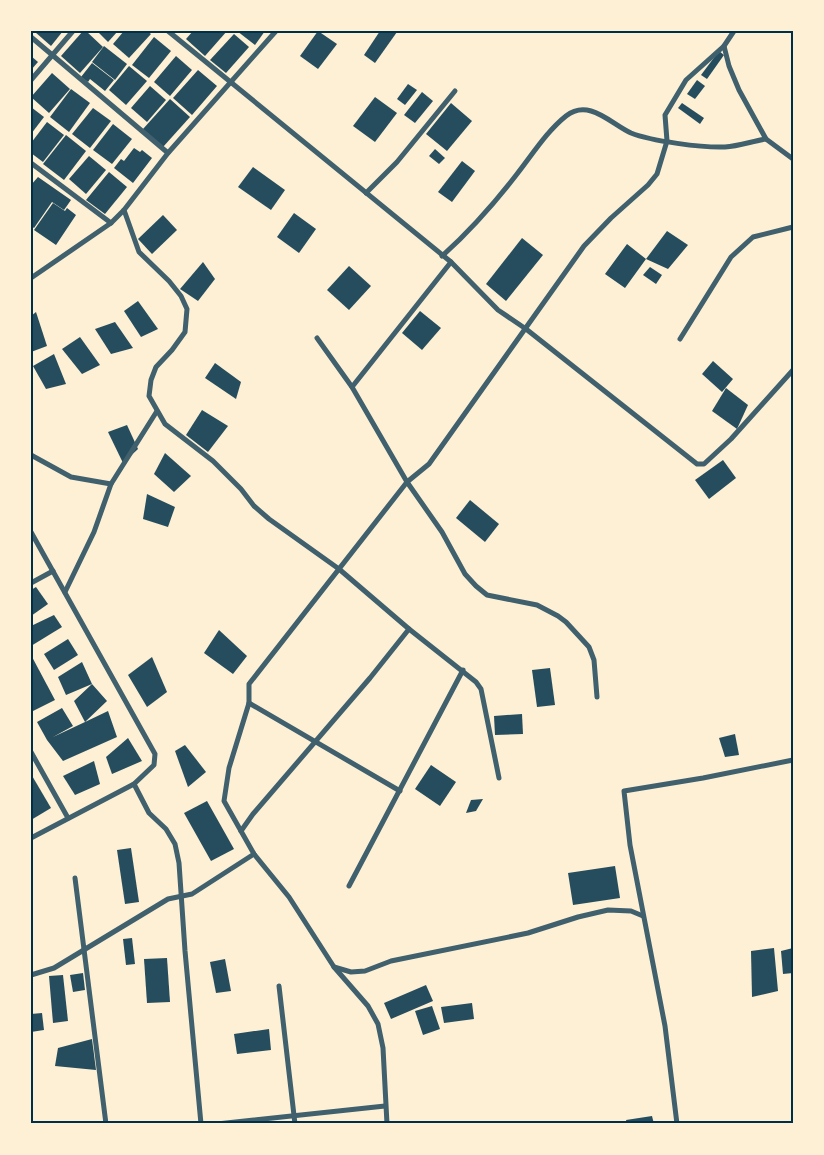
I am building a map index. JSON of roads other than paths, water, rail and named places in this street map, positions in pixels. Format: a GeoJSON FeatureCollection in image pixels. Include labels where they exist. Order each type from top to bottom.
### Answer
{"type":"FeatureCollection","features":[{"type":"Feature","properties":{"kind":"street"},"geometry":{"type":"LineString","coordinates":[[31,80],[73,31]]}},
{"type":"Feature","properties":{"kind":"street"},"geometry":{"type":"LineString","coordinates":[[168,31],[450,262],[498,310],[526,329],[698,464],[704,464],[731,439],[793,370]]}},
{"type":"Feature","properties":{"kind":"street"},"geometry":{"type":"LineString","coordinates":[[31,278],[111,223],[124,210],[168,153],[276,31]]}},
{"type":"Feature","properties":{"kind":"street"},"geometry":{"type":"LineString","coordinates":[[387,1124],[383,1048],[378,1024],[368,1006],[334,966],[289,898],[254,854],[224,801],[230,768],[249,703],[249,684],[407,482],[429,464],[584,246],[611,218],[648,185],[657,174],[668,142],[665,115],[686,80],[724,46],[734,31]]}},
{"type":"Feature","properties":{"kind":"street"},"geometry":{"type":"LineString","coordinates":[[31,37],[168,153]]}},
{"type":"Feature","properties":{"kind":"street"},"geometry":{"type":"LineString","coordinates":[[724,46],[729,66],[739,90],[766,139],[793,158]]}},
{"type":"Feature","properties":{"kind":"street"},"geometry":{"type":"LineString","coordinates":[[366,194],[397,162],[455,90]]}},
{"type":"Feature","properties":{"kind":"street"},"geometry":{"type":"LineString","coordinates":[[442,256],[471,230],[566,115],[576,110],[590,110],[603,115],[632,133],[668,142],[726,147],[766,139]]}},
{"type":"Feature","properties":{"kind":"street"},"geometry":{"type":"LineString","coordinates":[[31,163],[111,223]]}},
{"type":"Feature","properties":{"kind":"street"},"geometry":{"type":"LineString","coordinates":[[124,210],[139,252],[170,281],[181,296],[186,309],[185,332],[156,367],[151,380],[149,396],[165,424],[213,461],[241,489],[254,506],[269,519],[338,569],[463,670],[481,689],[499,778]]}},
{"type":"Feature","properties":{"kind":"street"},"geometry":{"type":"LineString","coordinates":[[680,339],[731,257],[753,237],[793,227]]}},
{"type":"Feature","properties":{"kind":"street"},"geometry":{"type":"LineString","coordinates":[[352,387],[450,262]]}},
{"type":"Feature","properties":{"kind":"street"},"geometry":{"type":"LineString","coordinates":[[318,338],[352,387],[407,482],[442,532],[465,574],[487,595],[537,605],[558,616],[578,634],[589,647],[594,660],[597,697]]}},
{"type":"Feature","properties":{"kind":"street"},"geometry":{"type":"LineString","coordinates":[[65,592],[94,532],[111,484],[157,411]]}},
{"type":"Feature","properties":{"kind":"street"},"geometry":{"type":"LineString","coordinates":[[31,455],[71,476],[111,484]]}},
{"type":"Feature","properties":{"kind":"street"},"geometry":{"type":"LineString","coordinates":[[31,532],[154,754],[154,765],[134,784],[31,838]]}},
{"type":"Feature","properties":{"kind":"street"},"geometry":{"type":"LineString","coordinates":[[31,583],[53,571]]}},
{"type":"Feature","properties":{"kind":"street"},"geometry":{"type":"LineString","coordinates":[[241,831],[253,814],[370,678],[409,628]]}},
{"type":"Feature","properties":{"kind":"street"},"geometry":{"type":"LineString","coordinates":[[349,886],[463,670]]}},
{"type":"Feature","properties":{"kind":"street"},"geometry":{"type":"LineString","coordinates":[[249,703],[400,791]]}},
{"type":"Feature","properties":{"kind":"street"},"geometry":{"type":"LineString","coordinates":[[31,752],[68,818]]}},
{"type":"Feature","properties":{"kind":"street"},"geometry":{"type":"LineString","coordinates":[[677,1124],[665,1026],[630,845],[624,792],[793,760]]}},
{"type":"Feature","properties":{"kind":"street"},"geometry":{"type":"LineString","coordinates":[[134,784],[148,813],[166,829],[175,844],[179,864],[200,1124]]}},
{"type":"Feature","properties":{"kind":"street"},"geometry":{"type":"LineString","coordinates":[[31,975],[54,968],[168,899],[192,894],[254,854]]}},
{"type":"Feature","properties":{"kind":"street"},"geometry":{"type":"LineString","coordinates":[[75,878],[106,1124]]}},
{"type":"Feature","properties":{"kind":"street"},"geometry":{"type":"LineString","coordinates":[[334,966],[351,972],[364,971],[391,961],[528,933],[578,917],[608,910],[632,911],[643,916]]}},
{"type":"Feature","properties":{"kind":"street"},"geometry":{"type":"LineString","coordinates":[[279,986],[295,1124]]}},
{"type":"Feature","properties":{"kind":"street"},"geometry":{"type":"LineString","coordinates":[[217,1124],[385,1106]]}}]}
